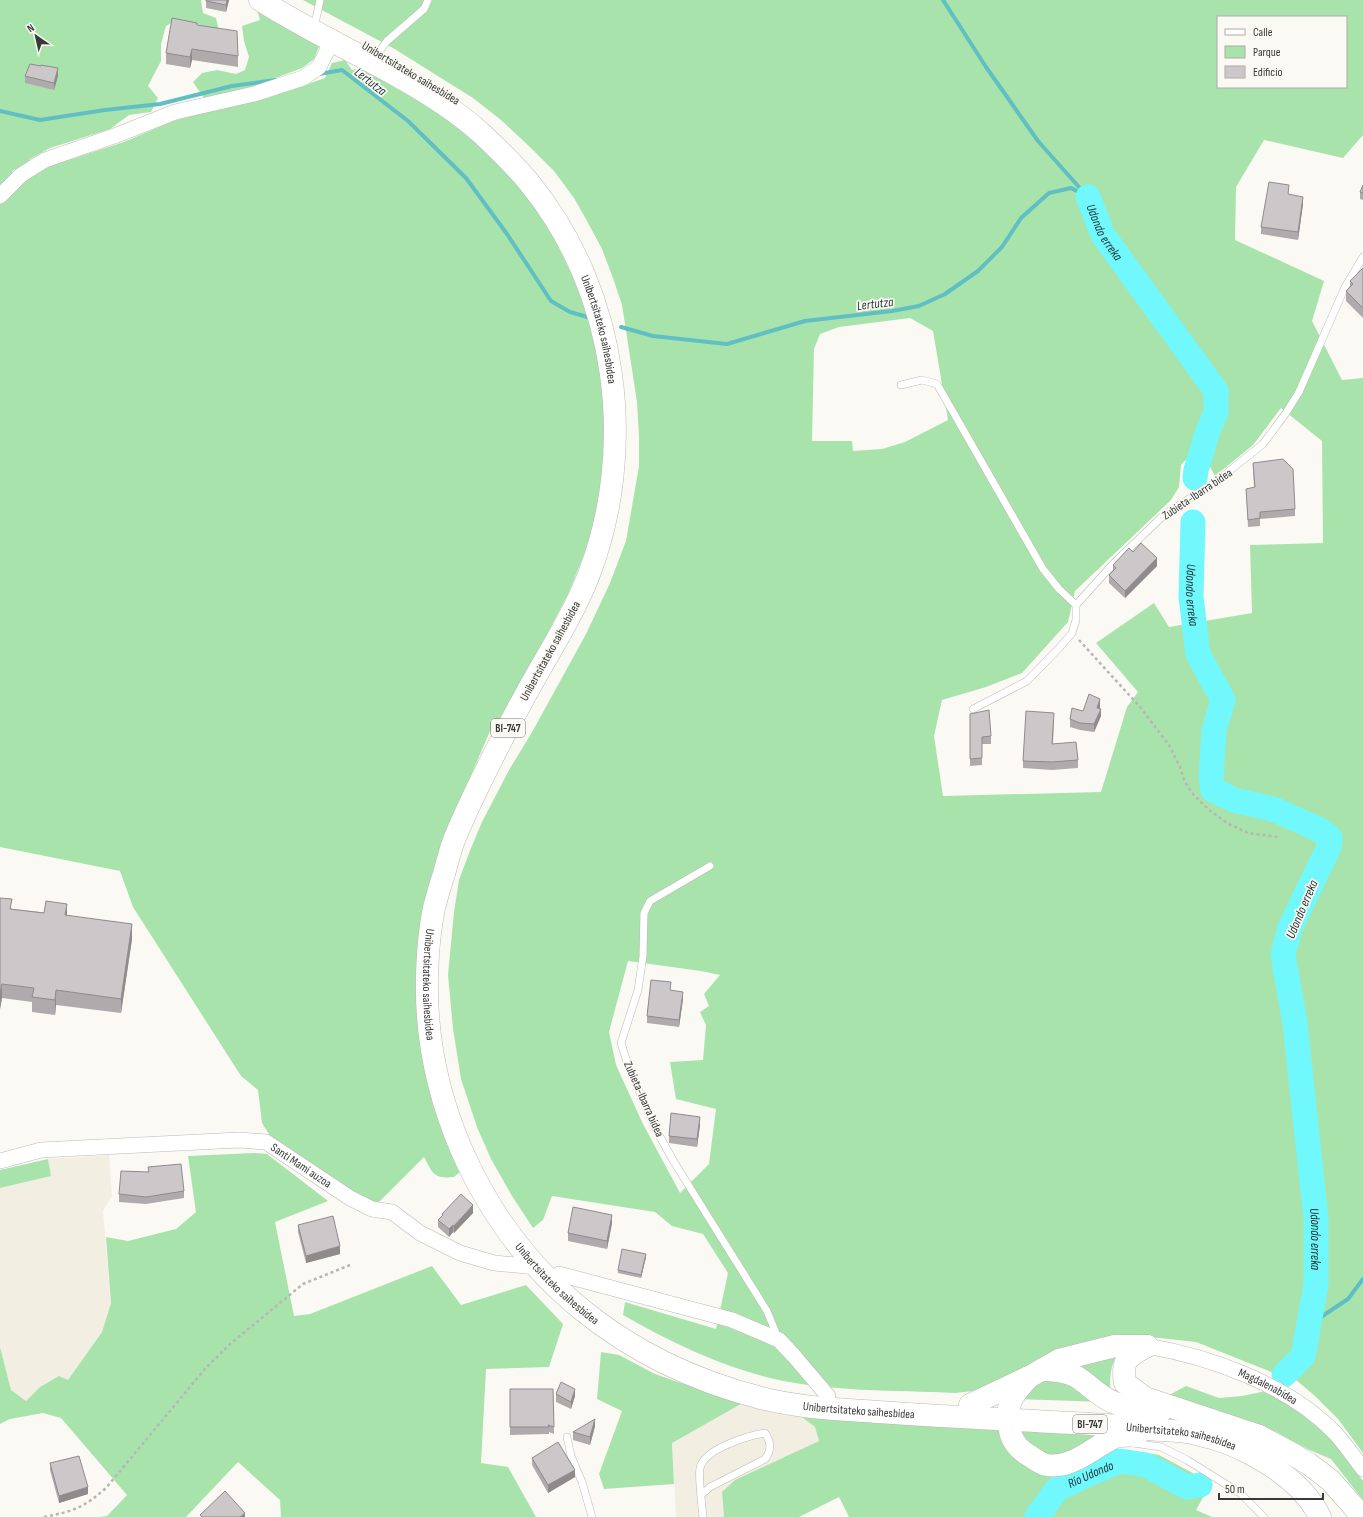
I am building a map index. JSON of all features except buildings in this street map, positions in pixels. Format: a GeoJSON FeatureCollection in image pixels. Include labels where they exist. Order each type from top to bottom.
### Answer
{"type":"FeatureCollection","features":[{"type":"Feature","properties":{"kind":"main road","name":"Unibertsitateko saihesbidea"},"geometry":{"type":"LineString","coordinates":[[260,0],[286,16],[438,100],[478,130],[531,185],[560,228],[581,268],[598,313],[611,375],[615,411],[614,459],[610,499],[597,552],[586,583],[572,613],[499,745],[455,839],[434,908],[430,930],[427,976],[428,1017],[433,1058],[445,1107],[462,1150],[481,1190],[509,1232],[552,1283],[588,1316],[618,1337],[660,1360],[702,1379],[760,1398],[783,1402],[879,1412],[958,1418],[1008,1414],[1153,1416],[1197,1423],[1259,1436]]}},
{"type":"Feature","properties":{"kind":"main road","name":"Unibertsitateko saihesbidea"},"geometry":{"type":"LineString","coordinates":[[284,0],[318,9],[379,52],[447,92],[486,121],[517,151],[541,178],[570,222],[590,263],[607,304],[620,352],[628,408],[625,462],[617,519],[605,567],[582,617],[498,768],[470,830],[454,872],[443,919],[438,966],[438,1001],[442,1041],[459,1112],[476,1153],[493,1187],[542,1255],[559,1274],[596,1306],[622,1326],[659,1348],[710,1370],[760,1385],[788,1391],[828,1396],[970,1405],[1008,1414],[1194,1433],[1236,1446],[1275,1468],[1299,1489],[1316,1508],[1320,1517]]}},
{"type":"Feature","properties":{"kind":"main road"},"geometry":{"type":"LineString","coordinates":[[970,1405],[1036,1374],[1058,1360],[1115,1346],[1147,1346]]}},
{"type":"Feature","properties":{"kind":"main road"},"geometry":{"type":"LineString","coordinates":[[1147,1346],[1128,1357],[1123,1370],[1125,1383],[1146,1398],[1259,1436]]}},
{"type":"Feature","properties":{"kind":"main road"},"geometry":{"type":"LineString","coordinates":[[1166,1430],[1115,1437],[1105,1446],[1078,1459],[1060,1465],[1045,1464],[1026,1454],[1017,1446],[1010,1434],[1008,1414],[1012,1396],[1036,1374],[1058,1370],[1075,1376],[1113,1403],[1138,1408],[1198,1415]]}},
{"type":"Feature","properties":{"kind":"main road","name":"BI-747"},"geometry":{"type":"LineString","coordinates":[[1259,1436],[1289,1452],[1326,1487],[1350,1517]]}},
{"type":"Feature","properties":{"kind":"main road"},"geometry":{"type":"LineString","coordinates":[[1289,1452],[1309,1464],[1330,1480],[1361,1517]]}},
{"type":"Feature","properties":{"kind":"street"},"geometry":{"type":"LineString","coordinates":[[0,196],[21,175],[45,160],[117,135],[175,112],[254,94],[304,78],[318,67],[331,40]]}},
{"type":"Feature","properties":{"kind":"street","name":"Santi Mami auzoa"},"geometry":{"type":"LineString","coordinates":[[0,1161],[41,1150],[239,1140],[266,1142],[350,1198],[372,1209],[392,1212],[420,1233],[460,1254],[494,1263],[537,1267]]}},
{"type":"Feature","properties":{"kind":"street"},"geometry":{"type":"LineString","coordinates":[[559,1274],[621,1289],[732,1320],[779,1340],[828,1396]]}},
{"type":"Feature","properties":{"kind":"street","name":"Magdalenabidea"},"geometry":{"type":"LineString","coordinates":[[1147,1346],[1176,1351],[1221,1365],[1277,1389],[1311,1412],[1335,1433],[1363,1469]]}},
{"type":"Feature","properties":{"kind":"lane"},"geometry":{"type":"LineString","coordinates":[[379,52],[387,41],[424,9],[428,0]]}},
{"type":"Feature","properties":{"kind":"lane","name":"Zubieta-Ibarra bidea"},"geometry":{"type":"LineString","coordinates":[[1076,605],[1114,563],[1165,514],[1213,484],[1263,444],[1286,413],[1299,392],[1345,287],[1363,257]]}},
{"type":"Feature","properties":{"kind":"lane"},"geometry":{"type":"LineString","coordinates":[[901,385],[922,380],[936,384],[1043,569],[1059,589],[1076,605],[1076,620],[1072,633],[1027,681],[973,709]]}},
{"type":"Feature","properties":{"kind":"lane","name":"Zubieta-Ibarra bidea"},"geometry":{"type":"LineString","coordinates":[[710,866],[650,901],[644,913],[643,956],[638,990],[621,1043],[628,1065],[654,1126],[674,1162],[768,1311],[779,1340]]}},
{"type":"Feature","properties":{"kind":"lane"},"geometry":{"type":"LineString","coordinates":[[701,1495],[710,1487],[765,1459],[770,1453],[769,1439],[765,1433],[734,1441],[704,1458],[699,1468],[701,1495],[703,1517]]}},
{"type":"Feature","properties":{"kind":"lane"},"geometry":{"type":"LineString","coordinates":[[567,1436],[571,1456],[582,1482],[592,1517]]}},
{"type":"Feature","properties":{"kind":"lane"},"geometry":{"type":"LineString","coordinates":[[1129,1444],[1135,1443],[1161,1448],[1187,1460],[1240,1493],[1264,1517]]}},
{"type":"Feature","properties":{"kind":"path"},"geometry":{"type":"LineString","coordinates":[[1072,633],[1101,663],[1145,714],[1169,745],[1180,767],[1185,782],[1193,794],[1209,810],[1248,834],[1278,837]]}},
{"type":"Feature","properties":{"kind":"path"},"geometry":{"type":"LineString","coordinates":[[44,1517],[68,1512],[88,1503],[106,1488],[204,1370],[230,1344],[303,1284],[350,1265]]}},
{"type":"Feature","properties":{"kind":"shaded area"},"geometry":{"type":"Polygon","coordinates":[[[109,1155],[112,1196],[103,1211],[111,1303],[102,1332],[68,1380],[40,1387],[26,1401],[11,1390],[0,1347],[0,1188],[51,1176],[48,1159],[109,1155]]]}},
{"type":"Feature","properties":{"kind":"shaded area"},"geometry":{"type":"Polygon","coordinates":[[[741,1404],[799,1415],[815,1427],[819,1441],[722,1492],[724,1517],[676,1517],[672,1443],[741,1404]]]}},
{"type":"Feature","properties":{"kind":"green space"},"geometry":{"type":"Polygon","coordinates":[[[0,0],[201,0],[203,13],[216,18],[219,31],[193,23],[175,21],[166,26],[161,44],[161,61],[148,86],[158,98],[151,112],[129,115],[110,129],[50,148],[30,159],[23,167],[13,170],[10,178],[0,187],[0,0]]]}},
{"type":"Feature","properties":{"kind":"green space"},"geometry":{"type":"Polygon","coordinates":[[[303,0],[1363,0],[1363,135],[1343,158],[1264,140],[1236,187],[1235,240],[1324,281],[1312,321],[1342,380],[1363,378],[1363,1453],[1338,1419],[1315,1396],[1296,1380],[1274,1373],[1196,1342],[1128,1336],[974,1391],[955,1393],[886,1391],[815,1386],[792,1383],[751,1373],[695,1352],[623,1315],[625,1302],[716,1329],[728,1273],[703,1234],[672,1226],[655,1212],[552,1196],[543,1220],[533,1228],[512,1196],[491,1159],[477,1127],[461,1079],[453,1029],[448,975],[454,912],[459,880],[482,822],[509,770],[531,734],[586,634],[610,583],[626,541],[639,466],[639,436],[637,402],[622,305],[602,249],[574,198],[554,171],[501,120],[473,98],[393,48],[303,0]],[[910,318],[839,327],[820,334],[814,349],[812,441],[852,441],[853,451],[882,449],[905,442],[948,420],[933,331],[910,318]],[[1281,408],[1253,445],[1215,476],[1207,461],[1193,452],[1181,465],[1179,487],[1171,500],[1075,591],[1068,622],[1022,673],[986,687],[942,700],[934,736],[943,796],[1101,792],[1127,707],[1138,692],[1096,643],[1154,603],[1169,627],[1252,613],[1250,545],[1323,543],[1322,441],[1281,408]],[[628,961],[609,1032],[616,1065],[643,1124],[680,1193],[709,1164],[716,1109],[676,1099],[670,1062],[703,1060],[706,1025],[700,1012],[709,1006],[704,994],[720,975],[628,961]]]}},
{"type":"Feature","properties":{"kind":"green space"},"geometry":{"type":"Polygon","coordinates":[[[256,6],[321,42],[314,59],[302,68],[236,93],[204,98],[193,82],[202,73],[217,70],[236,74],[245,70],[249,57],[244,41],[242,26],[260,20],[256,6]]]}},
{"type":"Feature","properties":{"kind":"green space"},"geometry":{"type":"Polygon","coordinates":[[[345,60],[352,70],[361,68],[377,71],[453,123],[473,139],[512,177],[547,224],[588,307],[607,405],[602,495],[585,552],[569,592],[527,673],[496,725],[490,731],[449,827],[424,927],[461,1171],[454,1177],[438,1176],[432,1171],[424,1157],[377,1204],[364,1200],[272,1139],[262,1123],[258,1090],[241,1076],[133,907],[120,871],[0,847],[0,202],[11,191],[50,163],[72,159],[124,142],[173,121],[291,90],[325,78],[332,63],[345,60]]]}},
{"type":"Feature","properties":{"kind":"green space"},"geometry":{"type":"Polygon","coordinates":[[[255,1153],[267,1154],[328,1201],[275,1222],[294,1316],[310,1314],[432,1266],[461,1305],[526,1285],[563,1324],[549,1367],[486,1369],[481,1463],[508,1467],[536,1517],[281,1517],[280,1500],[238,1462],[186,1517],[100,1517],[107,1516],[127,1495],[61,1418],[43,1413],[10,1419],[0,1424],[0,1347],[11,1390],[26,1401],[40,1387],[59,1376],[68,1380],[102,1332],[111,1303],[106,1237],[128,1241],[176,1229],[196,1212],[188,1156],[255,1153]]]}},
{"type":"Feature","properties":{"kind":"green space"},"geometry":{"type":"Polygon","coordinates":[[[48,1159],[51,1176],[0,1188],[0,1170],[48,1159]]]}},
{"type":"Feature","properties":{"kind":"green space"},"geometry":{"type":"Polygon","coordinates":[[[601,1352],[619,1355],[655,1374],[741,1404],[672,1443],[674,1484],[604,1489],[599,1474],[622,1411],[597,1399],[601,1352]]]}},
{"type":"Feature","properties":{"kind":"green space"},"geometry":{"type":"Polygon","coordinates":[[[1118,1354],[1113,1363],[1111,1373],[1111,1394],[1075,1368],[1080,1360],[1118,1354]]]}},
{"type":"Feature","properties":{"kind":"green space"},"geometry":{"type":"Polygon","coordinates":[[[1057,1374],[1104,1402],[1016,1399],[1023,1391],[1057,1374]]]}},
{"type":"Feature","properties":{"kind":"green space"},"geometry":{"type":"Polygon","coordinates":[[[1186,1386],[1219,1398],[1242,1396],[1266,1391],[1296,1410],[1332,1439],[1363,1481],[1363,1500],[1331,1459],[1307,1449],[1275,1431],[1245,1420],[1179,1401],[1171,1394],[1186,1386]]]}},
{"type":"Feature","properties":{"kind":"green space"},"geometry":{"type":"Polygon","coordinates":[[[799,1415],[1000,1429],[1018,1456],[1100,1458],[1117,1453],[1141,1452],[1159,1455],[1191,1472],[1210,1485],[1196,1510],[1212,1517],[849,1517],[839,1497],[799,1517],[724,1517],[722,1492],[735,1480],[819,1441],[815,1427],[799,1415]]]}},
{"type":"Feature","properties":{"kind":"green space"},"geometry":{"type":"Polygon","coordinates":[[[1016,1425],[1116,1431],[1075,1455],[1037,1455],[1016,1425]]]}},
{"type":"Feature","properties":{"kind":"waterway","name":"Udondo erreka"},"geometry":{"type":"LineString","coordinates":[[943,0],[986,67],[1038,141],[1086,195]]}},
{"type":"Feature","properties":{"kind":"waterway","name":"Lertutza"},"geometry":{"type":"LineString","coordinates":[[319,74],[342,70],[408,121],[466,178],[507,234],[551,301],[570,312],[591,318]]}},
{"type":"Feature","properties":{"kind":"waterway","name":"Lertutza"},"geometry":{"type":"LineString","coordinates":[[0,111],[40,120],[105,110],[160,104],[232,86],[275,80]]}},
{"type":"Feature","properties":{"kind":"waterway","name":"Lertutza"},"geometry":{"type":"LineString","coordinates":[[621,327],[653,336],[727,344],[805,321],[892,311],[919,306],[945,294],[978,271],[1002,247],[1021,218],[1049,193],[1071,188],[1088,197]]}},
{"type":"Feature","properties":{"kind":"waterway","name":"Udondo erreka"},"geometry":{"type":"LineString","coordinates":[[1088,197],[1103,235],[1216,391],[1216,412],[1208,431],[1195,478]]}},
{"type":"Feature","properties":{"kind":"waterway","name":"Udondo erreka"},"geometry":{"type":"LineString","coordinates":[[1193,522],[1191,597],[1198,654],[1223,700],[1214,730],[1211,778],[1213,790],[1234,800],[1273,809],[1322,831],[1330,838],[1329,847],[1290,928],[1283,955],[1295,1023],[1316,1219],[1316,1285],[1303,1356],[1284,1375]]}},
{"type":"Feature","properties":{"kind":"waterway"},"geometry":{"type":"LineString","coordinates":[[1309,1325],[1348,1299],[1363,1279]]}},
{"type":"Feature","properties":{"kind":"waterway","name":"Río Udondo"},"geometry":{"type":"LineString","coordinates":[[1037,1517],[1057,1489],[1120,1461],[1146,1465],[1187,1487],[1200,1485]]}}]}
